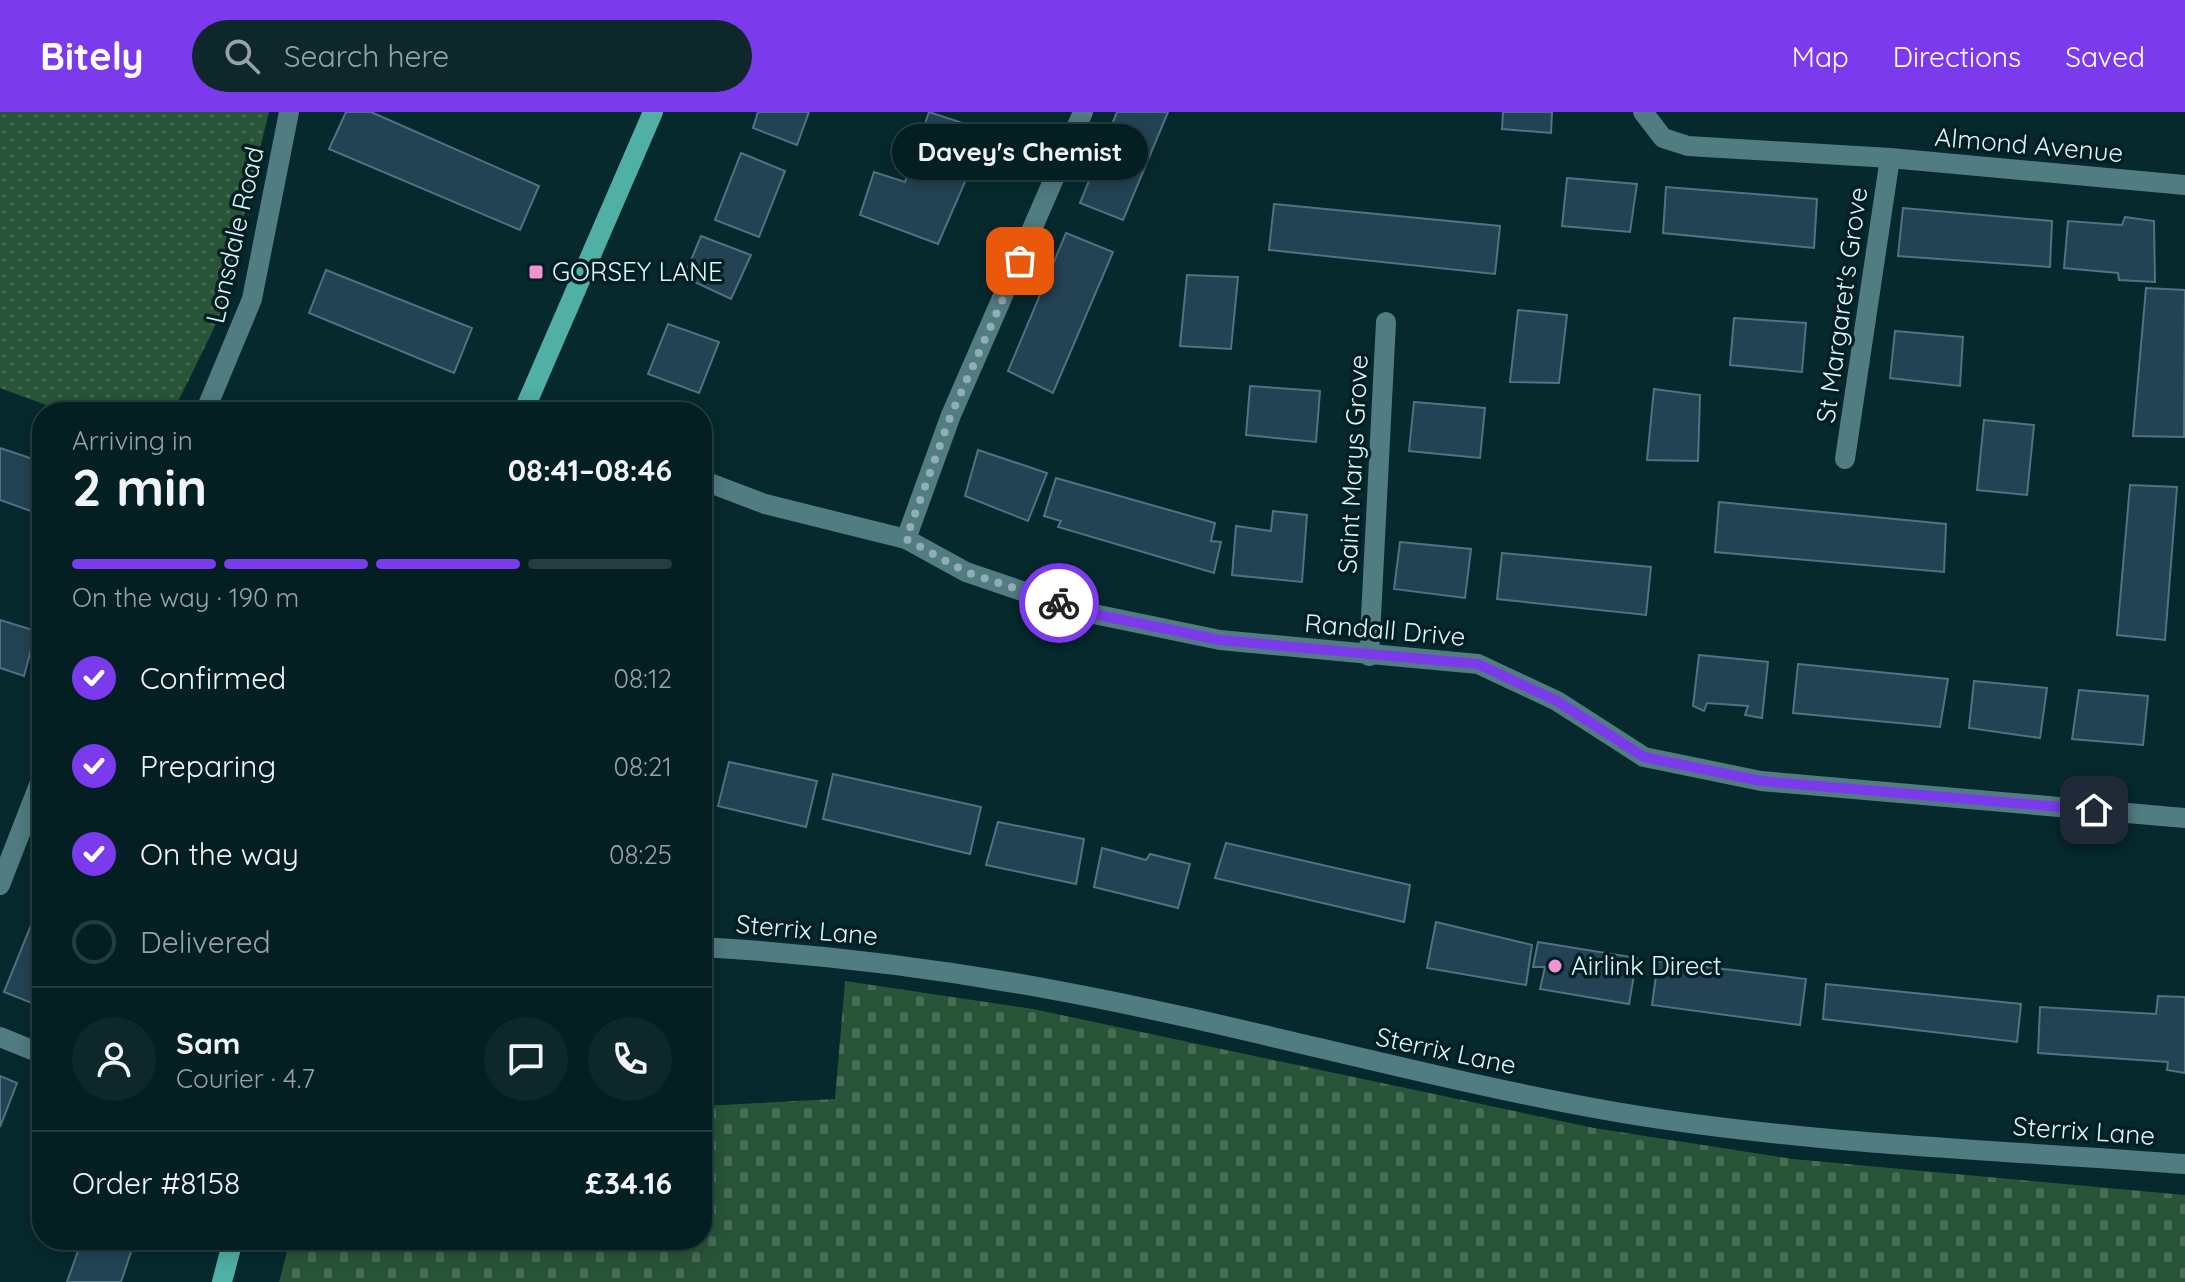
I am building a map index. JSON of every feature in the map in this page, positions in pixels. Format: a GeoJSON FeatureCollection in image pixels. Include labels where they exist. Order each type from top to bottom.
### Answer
{"type":"FeatureCollection","features":[{"type":"Feature","properties":{"kind":"main road"},"geometry":{"type":"LineString","coordinates":[[527,402],[653,112]]}},
{"type":"Feature","properties":{"kind":"main road"},"geometry":{"type":"LineString","coordinates":[[222,1282],[230,1250]]}},
{"type":"Feature","properties":{"kind":"street","name":"Lonsdale Road"},"geometry":{"type":"LineString","coordinates":[[209,402],[252,299],[289,112]]}},
{"type":"Feature","properties":{"kind":"street"},"geometry":{"type":"LineString","coordinates":[[906,539],[951,415],[1083,112]]}},
{"type":"Feature","properties":{"kind":"street","name":"Almond Avenue"},"geometry":{"type":"LineString","coordinates":[[1643,112],[1663,138],[1688,146],[1890,158],[2185,185]]}},
{"type":"Feature","properties":{"kind":"street","name":"St Margaret's Grove"},"geometry":{"type":"LineString","coordinates":[[1845,459],[1890,158]]}},
{"type":"Feature","properties":{"kind":"street","name":"Saint Marys Grove"},"geometry":{"type":"LineString","coordinates":[[1369,656],[1386,322]]}},
{"type":"Feature","properties":{"kind":"street","name":"Randall Drive"},"geometry":{"type":"LineString","coordinates":[[712,484],[765,504],[906,539],[966,572],[1084,612],[1220,640],[1478,664],[1557,701],[1644,757],[1761,781],[2185,818]]}},
{"type":"Feature","properties":{"kind":"street"},"geometry":{"type":"LineString","coordinates":[[0,885],[32,803]]}},
{"type":"Feature","properties":{"kind":"street","name":"Sterrix Lane"},"geometry":{"type":"LineString","coordinates":[[712,948],[861,959],[1054,990],[1432,1076],[1622,1113],[1743,1130],[2185,1164]]}},
{"type":"Feature","properties":{"kind":"street"},"geometry":{"type":"LineString","coordinates":[[0,1037],[32,1050]]}},
{"type":"Feature","properties":{"kind":"green space"},"geometry":{"type":"Polygon","coordinates":[[[0,112],[269,112],[219,318],[178,402],[38,402],[0,388],[0,112]]]}},
{"type":"Feature","properties":{"kind":"green space"},"geometry":{"type":"Polygon","coordinates":[[[845,981],[1033,1009],[1594,1128],[1793,1159],[2185,1195],[2185,1282],[279,1282],[287,1250],[712,1250],[712,1105],[835,1099],[845,981]]]}},
{"type":"Feature","properties":{"kind":"building"},"geometry":{"type":"Polygon","coordinates":[[[346,112],[371,112],[539,186],[520,230],[329,149],[346,112]]]}},
{"type":"Feature","properties":{"kind":"building"},"geometry":{"type":"Polygon","coordinates":[[[758,112],[809,112],[797,145],[753,128],[758,112]]]}},
{"type":"Feature","properties":{"kind":"building"},"geometry":{"type":"Polygon","coordinates":[[[929,112],[987,131],[938,244],[860,215],[874,172],[905,182],[929,112]]]}},
{"type":"Feature","properties":{"kind":"building"},"geometry":{"type":"Polygon","coordinates":[[[1117,112],[1168,112],[1123,220],[1080,203],[1117,112]]]}},
{"type":"Feature","properties":{"kind":"building"},"geometry":{"type":"Polygon","coordinates":[[[1503,112],[1552,112],[1551,133],[1502,129],[1503,112]]]}},
{"type":"Feature","properties":{"kind":"building"},"geometry":{"type":"Polygon","coordinates":[[[741,153],[785,171],[759,237],[715,220],[741,153]]]}},
{"type":"Feature","properties":{"kind":"building"},"geometry":{"type":"Polygon","coordinates":[[[1567,178],[1637,184],[1630,232],[1562,226],[1567,178]]]}},
{"type":"Feature","properties":{"kind":"building"},"geometry":{"type":"Polygon","coordinates":[[[1666,187],[1817,199],[1814,248],[1663,233],[1666,187]]]}},
{"type":"Feature","properties":{"kind":"building"},"geometry":{"type":"Polygon","coordinates":[[[1274,204],[1500,226],[1495,274],[1269,250],[1274,204]]]}},
{"type":"Feature","properties":{"kind":"building"},"geometry":{"type":"Polygon","coordinates":[[[1903,208],[2052,221],[2050,267],[1898,256],[1903,208]]]}},
{"type":"Feature","properties":{"kind":"building"},"geometry":{"type":"Polygon","coordinates":[[[2125,217],[2154,221],[2155,282],[2119,280],[2118,273],[2064,268],[2068,221],[2122,225],[2125,217]]]}},
{"type":"Feature","properties":{"kind":"building"},"geometry":{"type":"Polygon","coordinates":[[[1066,233],[1113,252],[1053,393],[1008,371],[1066,233]]]}},
{"type":"Feature","properties":{"kind":"building"},"geometry":{"type":"Polygon","coordinates":[[[701,236],[751,255],[731,299],[684,277],[701,236]]]}},
{"type":"Feature","properties":{"kind":"building"},"geometry":{"type":"Polygon","coordinates":[[[326,270],[472,328],[454,373],[309,313],[326,270]]]}},
{"type":"Feature","properties":{"kind":"building"},"geometry":{"type":"Polygon","coordinates":[[[1187,275],[1238,277],[1231,349],[1180,346],[1187,275]]]}},
{"type":"Feature","properties":{"kind":"building"},"geometry":{"type":"Polygon","coordinates":[[[2146,288],[2185,290],[2184,437],[2133,436],[2146,288]]]}},
{"type":"Feature","properties":{"kind":"building"},"geometry":{"type":"Polygon","coordinates":[[[1518,310],[1567,315],[1559,383],[1510,382],[1518,310]]]}},
{"type":"Feature","properties":{"kind":"building"},"geometry":{"type":"Polygon","coordinates":[[[1734,318],[1806,323],[1802,372],[1730,365],[1734,318]]]}},
{"type":"Feature","properties":{"kind":"building"},"geometry":{"type":"Polygon","coordinates":[[[668,324],[719,342],[699,393],[648,374],[668,324]]]}},
{"type":"Feature","properties":{"kind":"building"},"geometry":{"type":"Polygon","coordinates":[[[1895,331],[1963,337],[1960,386],[1890,378],[1895,331]]]}},
{"type":"Feature","properties":{"kind":"building"},"geometry":{"type":"Polygon","coordinates":[[[1250,386],[1320,391],[1316,442],[1246,435],[1250,386]]]}},
{"type":"Feature","properties":{"kind":"building"},"geometry":{"type":"Polygon","coordinates":[[[1654,389],[1700,395],[1698,461],[1647,460],[1654,389]]]}},
{"type":"Feature","properties":{"kind":"building"},"geometry":{"type":"Polygon","coordinates":[[[1414,402],[1485,408],[1480,458],[1409,451],[1414,402]]]}},
{"type":"Feature","properties":{"kind":"building"},"geometry":{"type":"Polygon","coordinates":[[[1984,420],[2034,425],[2027,495],[1977,490],[1984,420]]]}},
{"type":"Feature","properties":{"kind":"building"},"geometry":{"type":"Polygon","coordinates":[[[0,448],[32,459],[32,511],[0,500],[0,448]]]}},
{"type":"Feature","properties":{"kind":"building"},"geometry":{"type":"Polygon","coordinates":[[[978,450],[1047,473],[1028,521],[965,496],[978,450]]]}},
{"type":"Feature","properties":{"kind":"building"},"geometry":{"type":"Polygon","coordinates":[[[1056,478],[1215,523],[1211,541],[1221,542],[1214,573],[1058,527],[1061,521],[1044,516],[1056,478]]]}},
{"type":"Feature","properties":{"kind":"building"},"geometry":{"type":"Polygon","coordinates":[[[2130,485],[2177,487],[2165,640],[2117,635],[2130,485]]]}},
{"type":"Feature","properties":{"kind":"building"},"geometry":{"type":"Polygon","coordinates":[[[1719,502],[1946,524],[1944,572],[1715,552],[1719,502]]]}},
{"type":"Feature","properties":{"kind":"building"},"geometry":{"type":"Polygon","coordinates":[[[1273,511],[1307,515],[1302,582],[1232,575],[1236,526],[1271,531],[1273,511]]]}},
{"type":"Feature","properties":{"kind":"building"},"geometry":{"type":"Polygon","coordinates":[[[1400,542],[1471,549],[1465,598],[1394,589],[1400,542]]]}},
{"type":"Feature","properties":{"kind":"building"},"geometry":{"type":"Polygon","coordinates":[[[1502,553],[1651,567],[1646,615],[1497,599],[1502,553]]]}},
{"type":"Feature","properties":{"kind":"building"},"geometry":{"type":"Polygon","coordinates":[[[0,620],[32,630],[32,646],[24,676],[0,668],[0,620]]]}},
{"type":"Feature","properties":{"kind":"building"},"geometry":{"type":"Polygon","coordinates":[[[1699,655],[1768,662],[1762,718],[1745,715],[1748,706],[1707,703],[1704,711],[1693,706],[1699,655]]]}},
{"type":"Feature","properties":{"kind":"building"},"geometry":{"type":"Polygon","coordinates":[[[1798,664],[1948,679],[1940,727],[1793,713],[1798,664]]]}},
{"type":"Feature","properties":{"kind":"building"},"geometry":{"type":"Polygon","coordinates":[[[1974,681],[2047,688],[2040,738],[1969,728],[1974,681]]]}},
{"type":"Feature","properties":{"kind":"building"},"geometry":{"type":"Polygon","coordinates":[[[2079,690],[2148,696],[2143,745],[2072,739],[2079,690]]]}},
{"type":"Feature","properties":{"kind":"building"},"geometry":{"type":"Polygon","coordinates":[[[729,762],[817,781],[806,827],[718,806],[729,762]]]}},
{"type":"Feature","properties":{"kind":"building"},"geometry":{"type":"Polygon","coordinates":[[[833,774],[981,807],[970,854],[823,819],[833,774]]]}},
{"type":"Feature","properties":{"kind":"building"},"geometry":{"type":"Polygon","coordinates":[[[998,822],[1084,839],[1076,884],[986,865],[998,822]]]}},
{"type":"Feature","properties":{"kind":"building"},"geometry":{"type":"Polygon","coordinates":[[[1226,843],[1410,885],[1404,922],[1215,878],[1226,843]]]}},
{"type":"Feature","properties":{"kind":"building"},"geometry":{"type":"Polygon","coordinates":[[[1102,848],[1146,860],[1150,854],[1190,864],[1178,908],[1094,887],[1102,848]]]}},
{"type":"Feature","properties":{"kind":"building"},"geometry":{"type":"Polygon","coordinates":[[[1436,922],[1532,945],[1526,985],[1427,968],[1436,922]]]}},
{"type":"Feature","properties":{"kind":"building"},"geometry":{"type":"Polygon","coordinates":[[[32,923],[32,1003],[4,992],[32,923]]]}},
{"type":"Feature","properties":{"kind":"building"},"geometry":{"type":"Polygon","coordinates":[[[1538,942],[1637,958],[1629,1004],[1540,989],[1545,967],[1533,967],[1538,942]]]}},
{"type":"Feature","properties":{"kind":"building"},"geometry":{"type":"Polygon","coordinates":[[[1658,961],[1806,979],[1800,1025],[1652,1005],[1658,961]]]}},
{"type":"Feature","properties":{"kind":"building"},"geometry":{"type":"Polygon","coordinates":[[[1826,984],[2021,1004],[2017,1042],[1823,1019],[1826,984]]]}},
{"type":"Feature","properties":{"kind":"building"},"geometry":{"type":"Polygon","coordinates":[[[2158,996],[2185,997],[2185,1073],[2167,1070],[2168,1062],[2038,1053],[2040,1007],[2156,1014],[2158,996]]]}},
{"type":"Feature","properties":{"kind":"building"},"geometry":{"type":"Polygon","coordinates":[[[0,1076],[17,1083],[0,1127],[0,1076]]]}},
{"type":"Feature","properties":{"kind":"building"},"geometry":{"type":"Polygon","coordinates":[[[78,1250],[132,1250],[121,1282],[67,1282],[78,1250]]]}},
{"type":"Feature","properties":{"kind":"way so far"},"geometry":{"type":"LineString","coordinates":[[1020,261],[951,415],[906,539],[966,572],[1059,603]]}},
{"type":"Feature","properties":{"kind":"place","name":"Davey's Chemist"},"geometry":{"type":"Point","coordinates":[1020,261]}},
{"type":"Feature","properties":{"kind":"place","name":"GORSEY LANE"},"geometry":{"type":"Point","coordinates":[536,272]}},
{"type":"Feature","properties":{"kind":"place","name":"Airlink Direct"},"geometry":{"type":"Point","coordinates":[1555,966]}},
{"type":"Feature","properties":{"kind":"route"},"geometry":{"type":"LineString","coordinates":[[1059,603],[1084,612],[1220,640],[1478,664],[1557,701],[1644,757],[1761,781],[2094,810]]}}]}
